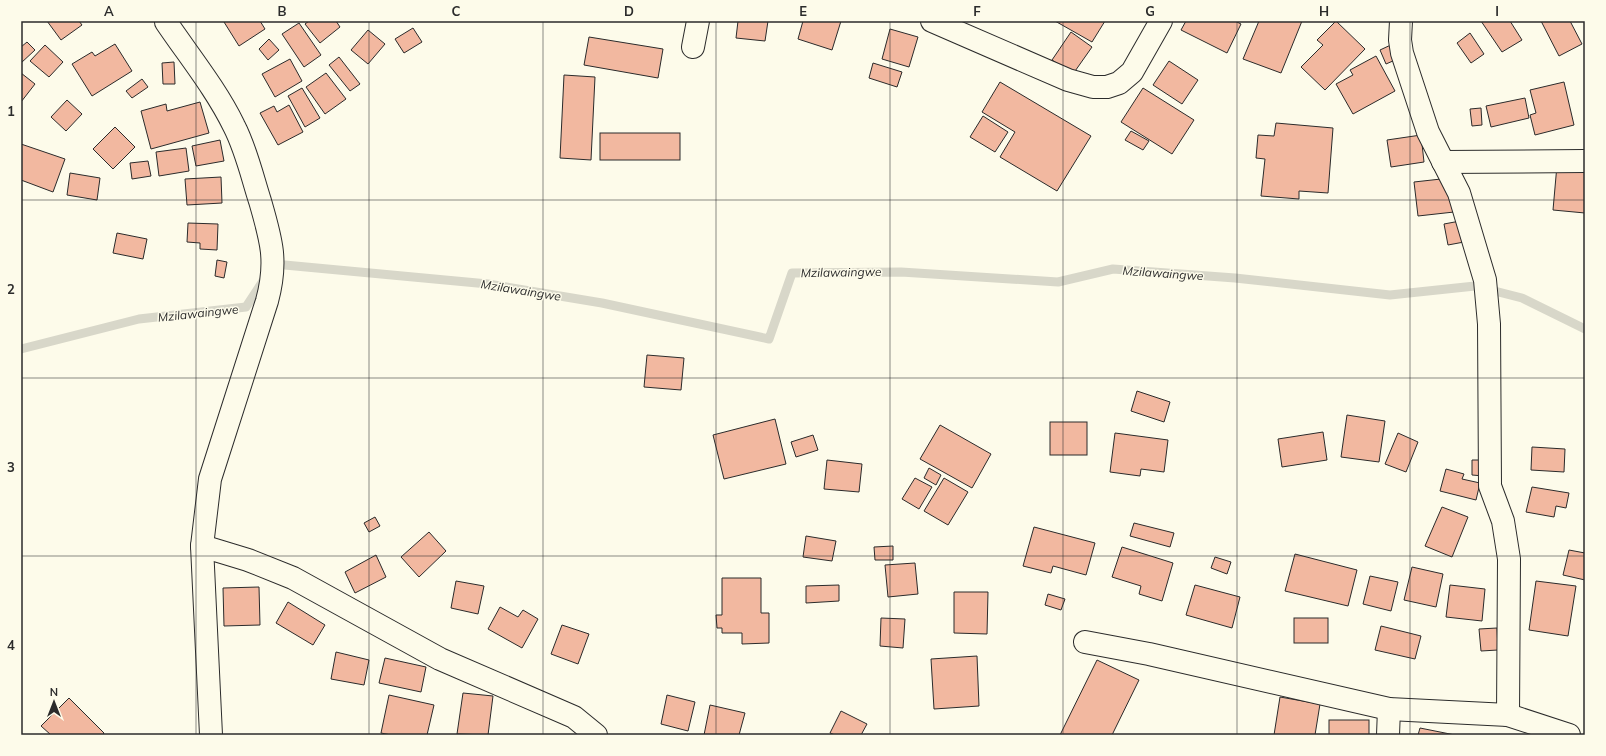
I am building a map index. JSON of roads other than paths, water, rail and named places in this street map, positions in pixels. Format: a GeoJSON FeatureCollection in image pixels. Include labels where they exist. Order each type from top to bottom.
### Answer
{"type":"FeatureCollection","features":[{"type":"Feature","properties":{"kind":"street"},"geometry":{"type":"LineString","coordinates":[[165,21],[221,103],[234,126],[244,149],[266,223],[274,264],[273,282],[210,479],[202,546],[211,735]]}},
{"type":"Feature","properties":{"kind":"street"},"geometry":{"type":"LineString","coordinates":[[693,46],[698,21]]}},
{"type":"Feature","properties":{"kind":"street"},"geometry":{"type":"LineString","coordinates":[[932,21],[1068,80],[1093,87],[1107,87],[1119,83],[1132,72],[1161,21]]}},
{"type":"Feature","properties":{"kind":"street"},"geometry":{"type":"LineString","coordinates":[[1401,21],[1400,40],[1402,53],[1428,132],[1459,193],[1486,288],[1489,324],[1490,486],[1503,521],[1509,559],[1508,715]]}},
{"type":"Feature","properties":{"kind":"street"},"geometry":{"type":"LineString","coordinates":[[1442,162],[1585,161]]}},
{"type":"Feature","properties":{"kind":"street"},"geometry":{"type":"LineString","coordinates":[[202,546],[248,560],[293,578],[440,659],[574,717],[596,735]]}},
{"type":"Feature","properties":{"kind":"street"},"geometry":{"type":"LineString","coordinates":[[1085,642],[1149,654],[1389,709],[1508,715],[1569,735]]}},
{"type":"Feature","properties":{"kind":"street"},"geometry":{"type":"LineString","coordinates":[[1388,735],[1389,709]]}},
{"type":"Feature","properties":{"kind":"waterway","name":"Mzilawaingwe"},"geometry":{"type":"LineString","coordinates":[[273,266],[274,264],[488,284],[602,303],[769,339],[792,273],[901,272],[1058,282],[1113,269],[1235,278],[1390,295],[1475,286],[1522,298],[1585,329]]}},
{"type":"Feature","properties":{"kind":"waterway","name":"Mzilawaingwe"},"geometry":{"type":"LineString","coordinates":[[21,349],[139,319],[246,307],[265,278]]}}]}
